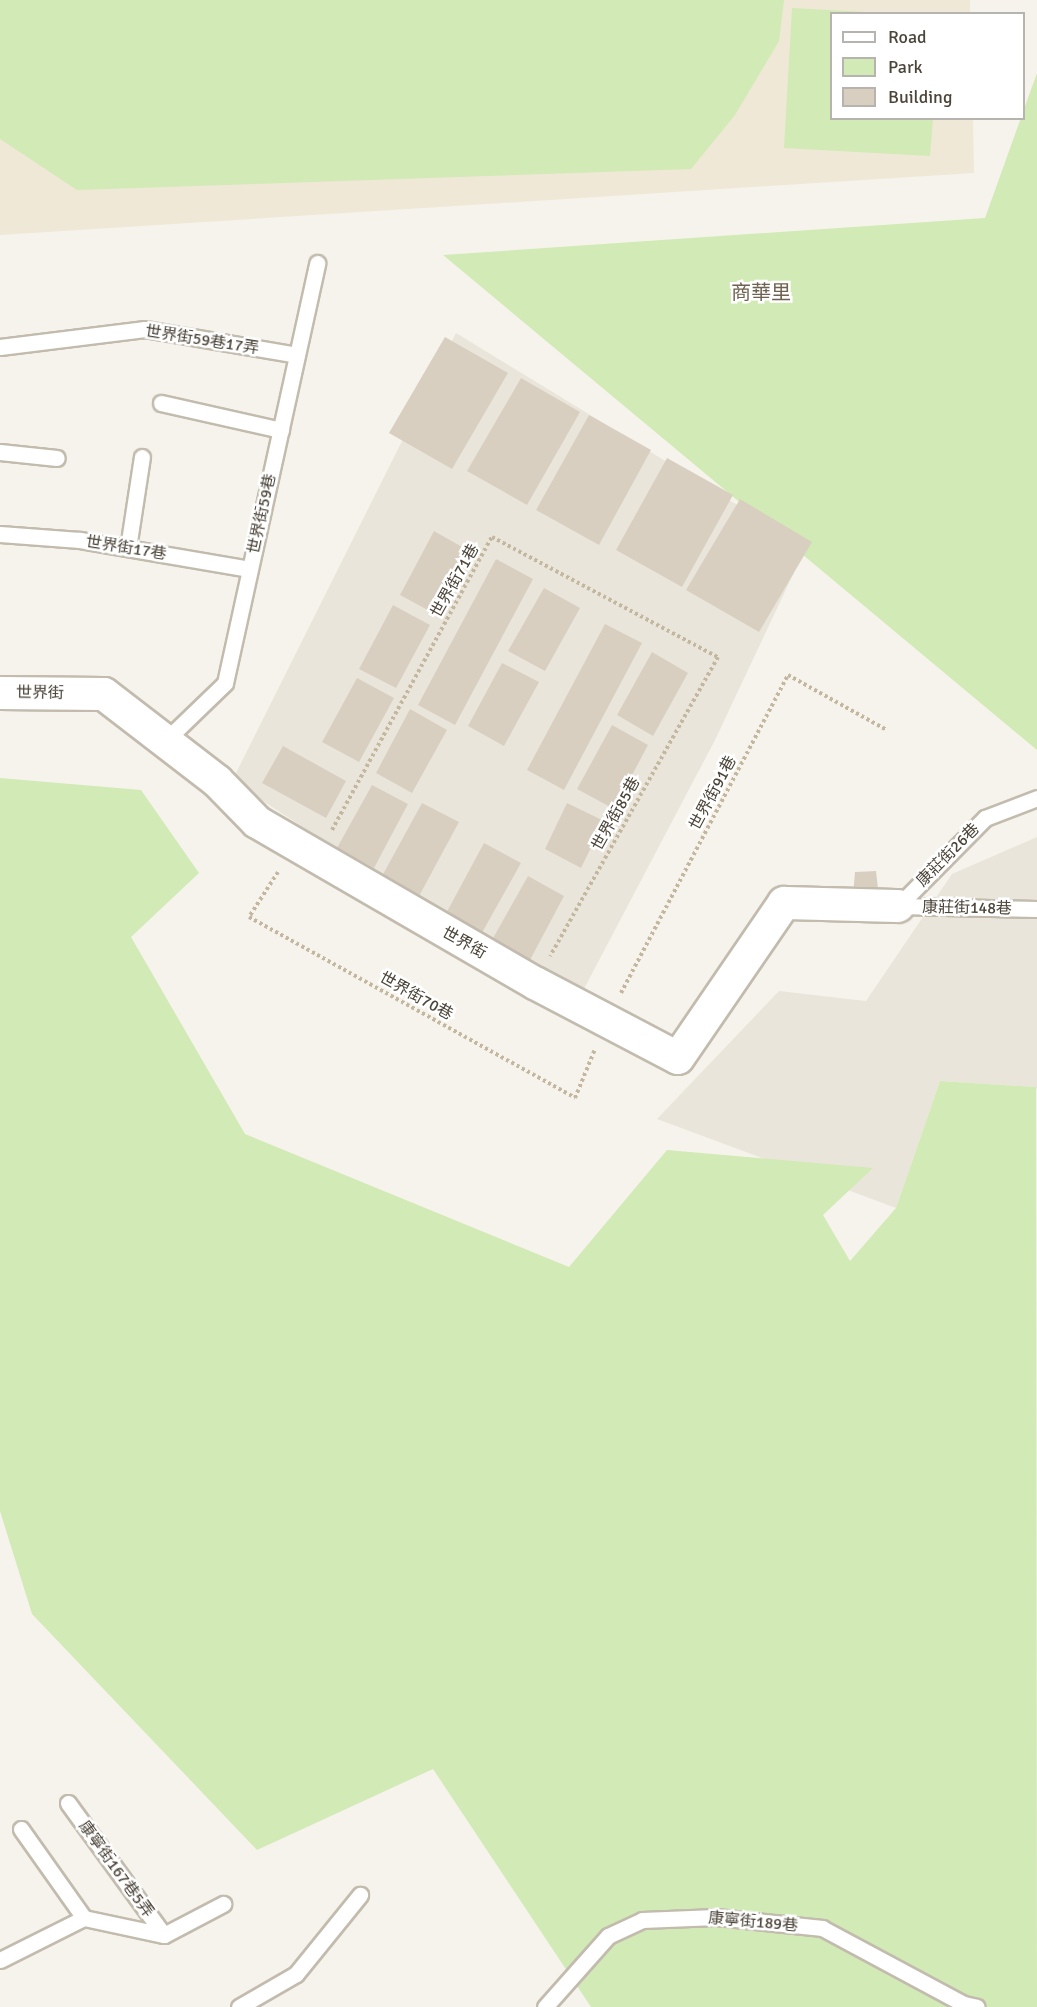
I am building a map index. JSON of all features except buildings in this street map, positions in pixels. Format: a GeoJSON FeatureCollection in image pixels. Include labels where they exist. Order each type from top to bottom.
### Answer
{"type":"FeatureCollection","features":[{"type":"Feature","properties":{"kind":"street","name":"世界街"},"geometry":{"type":"LineString","coordinates":[[0,693],[104,694],[217,781],[257,822],[305,853],[535,983],[678,1058],[784,903],[898,906]]}},
{"type":"Feature","properties":{"kind":"lane","name":"世界街59巷"},"geometry":{"type":"LineString","coordinates":[[165,741],[225,683],[317,263]]}},
{"type":"Feature","properties":{"kind":"lane","name":"世界街59巷17弄"},"geometry":{"type":"LineString","coordinates":[[0,347],[145,329],[297,355]]}},
{"type":"Feature","properties":{"kind":"lane"},"geometry":{"type":"LineString","coordinates":[[161,403],[281,430]]}},
{"type":"Feature","properties":{"kind":"lane"},"geometry":{"type":"LineString","coordinates":[[0,452],[57,458]]}},
{"type":"Feature","properties":{"kind":"lane"},"geometry":{"type":"LineString","coordinates":[[128,548],[142,457]]}},
{"type":"Feature","properties":{"kind":"lane","name":"世界街17巷"},"geometry":{"type":"LineString","coordinates":[[0,534],[128,548],[250,569]]}},
{"type":"Feature","properties":{"kind":"lane","name":"康莊街26巷"},"geometry":{"type":"LineString","coordinates":[[898,906],[985,818],[1037,798]]}},
{"type":"Feature","properties":{"kind":"lane","name":"康莊街148巷"},"geometry":{"type":"LineString","coordinates":[[898,906],[1037,909]]}},
{"type":"Feature","properties":{"kind":"lane","name":"康寧街167巷5弄"},"geometry":{"type":"LineString","coordinates":[[68,1803],[164,1935]]}},
{"type":"Feature","properties":{"kind":"lane"},"geometry":{"type":"LineString","coordinates":[[21,1829],[84,1918]]}},
{"type":"Feature","properties":{"kind":"lane"},"geometry":{"type":"LineString","coordinates":[[239,2007],[296,1974],[360,1895]]}},
{"type":"Feature","properties":{"kind":"lane"},"geometry":{"type":"LineString","coordinates":[[0,1959],[84,1918],[164,1935],[223,1904]]}},
{"type":"Feature","properties":{"kind":"lane","name":"康寧街189巷"},"geometry":{"type":"LineString","coordinates":[[545,2007],[608,1936],[642,1920],[716,1917],[822,1928],[964,2004],[977,2007]]}},
{"type":"Feature","properties":{"kind":"path","name":"世界街71巷"},"geometry":{"type":"LineString","coordinates":[[305,853],[492,537],[718,657]]}},
{"type":"Feature","properties":{"kind":"path","name":"世界街85巷"},"geometry":{"type":"LineString","coordinates":[[535,983],[718,657]]}},
{"type":"Feature","properties":{"kind":"path","name":"世界街91巷"},"geometry":{"type":"LineString","coordinates":[[606,1022],[788,675],[887,730]]}},
{"type":"Feature","properties":{"kind":"path","name":"世界街70巷"},"geometry":{"type":"LineString","coordinates":[[305,853],[249,917],[575,1098],[606,1022]]}},
{"type":"Feature","properties":{"kind":"shaded area"},"geometry":{"type":"Polygon","coordinates":[[[0,0],[970,0],[970,12],[830,12],[830,120],[973,120],[974,173],[0,235],[0,0]]]}},
{"type":"Feature","properties":{"kind":"shaded area"},"geometry":{"type":"Polygon","coordinates":[[[456,333],[806,547],[715,740],[576,1004],[232,781],[456,333]]]}},
{"type":"Feature","properties":{"kind":"shaded area"},"geometry":{"type":"Polygon","coordinates":[[[1037,837],[1037,1091],[1036,1087],[940,1081],[896,1208],[657,1119],[779,991],[866,1001],[952,874],[1037,837]]]}},
{"type":"Feature","properties":{"kind":"green space"},"geometry":{"type":"Polygon","coordinates":[[[0,0],[784,0],[779,41],[735,115],[691,169],[77,190],[0,139],[0,0]]]}},
{"type":"Feature","properties":{"kind":"green space"},"geometry":{"type":"Polygon","coordinates":[[[792,8],[866,12],[830,12],[830,120],[933,120],[930,156],[784,148],[792,8]]]}},
{"type":"Feature","properties":{"kind":"green space"},"geometry":{"type":"Polygon","coordinates":[[[1037,73],[1037,750],[443,255],[985,218],[1020,120],[1025,120],[1025,106],[1037,73]]]}},
{"type":"Feature","properties":{"kind":"green space"},"geometry":{"type":"Polygon","coordinates":[[[0,778],[141,790],[199,873],[131,937],[245,1134],[569,1267],[667,1150],[873,1168],[823,1215],[850,1261],[896,1208],[940,1081],[1036,1087],[1037,2007],[591,2007],[433,1769],[257,1850],[32,1614],[0,1511],[0,778]]]}},
{"type":"Feature","properties":{"kind":"district","name":"商華里"},"geometry":{"type":"Point","coordinates":[761,292]}}]}
